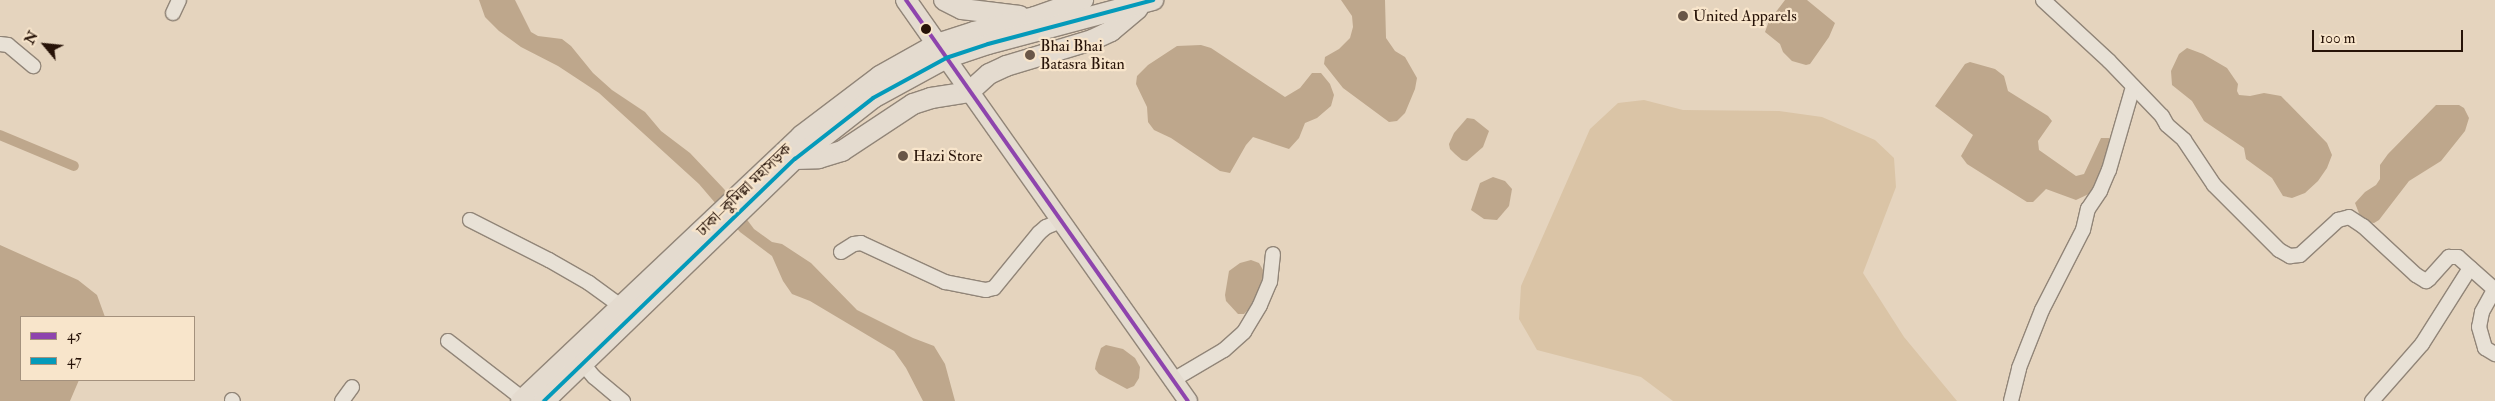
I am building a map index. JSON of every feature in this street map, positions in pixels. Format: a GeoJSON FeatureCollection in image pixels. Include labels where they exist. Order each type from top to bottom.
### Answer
{"type":"FeatureCollection","features":[{"type":"Feature","properties":{"kind":"highway"},"geometry":{"type":"LineString","coordinates":[[906,0],[942,51]]}},
{"type":"Feature","properties":{"kind":"highway"},"geometry":{"type":"LineString","coordinates":[[944,0],[962,9],[1035,17]]}},
{"type":"Feature","properties":{"kind":"highway","name":"ঢাকা–কুমিল্লা মহাসড়ক"},"geometry":{"type":"LineString","coordinates":[[745,199],[873,98],[942,51],[974,32],[1035,17],[1083,0]]}},
{"type":"Feature","properties":{"kind":"highway"},"geometry":{"type":"LineString","coordinates":[[795,160],[819,158],[842,151],[913,104],[938,96],[969,92],[990,74],[1006,66],[1092,40],[1111,30],[1148,2]]}},
{"type":"Feature","properties":{"kind":"highway","name":"ঢাকা–কুমিল্লা মহাসড়ক"},"geometry":{"type":"LineString","coordinates":[[544,401],[583,364],[745,199],[801,136],[880,76],[942,51],[988,44],[1148,2]]}},
{"type":"Feature","properties":{"kind":"highway","name":"ঢাকা–কুমিল্লা মহাসড়ক"},"geometry":{"type":"LineString","coordinates":[[522,400],[622,307],[707,236]]}},
{"type":"Feature","properties":{"kind":"main road"},"geometry":{"type":"LineString","coordinates":[[942,51],[1188,401]]}},
{"type":"Feature","properties":{"kind":"street"},"geometry":{"type":"LineString","coordinates":[[173,13],[179,0]]}},
{"type":"Feature","properties":{"kind":"street"},"geometry":{"type":"LineString","coordinates":[[2043,0],[2066,19],[2162,116],[2167,125],[2184,140],[2214,185],[2279,250],[2290,256],[2300,255],[2338,220],[2349,217],[2363,226],[2422,279],[2429,280],[2449,257],[2458,257],[2493,288],[2493,292],[2482,312],[2479,327],[2485,348],[2495,354]]}},
{"type":"Feature","properties":{"kind":"street"},"geometry":{"type":"LineString","coordinates":[[0,44],[8,45],[33,66]]}},
{"type":"Feature","properties":{"kind":"street"},"geometry":{"type":"LineString","coordinates":[[2011,401],[2019,368],[2042,310],[2084,230],[2088,209],[2100,191],[2109,170],[2133,87]]}},
{"type":"Feature","properties":{"kind":"street"},"geometry":{"type":"LineString","coordinates":[[470,220],[571,272],[622,307]]}},
{"type":"Feature","properties":{"kind":"street"},"geometry":{"type":"LineString","coordinates":[[840,252],[854,244],[861,243],[945,282],[986,290],[994,288],[1039,233],[1046,227],[1061,221]]}},
{"type":"Feature","properties":{"kind":"street"},"geometry":{"type":"LineString","coordinates":[[1173,380],[1224,350],[1244,332],[1260,306],[1270,282],[1274,254]]}},
{"type":"Feature","properties":{"kind":"street"},"geometry":{"type":"LineString","coordinates":[[2372,401],[2422,344],[2470,268]]}},
{"type":"Feature","properties":{"kind":"street"},"geometry":{"type":"LineString","coordinates":[[448,341],[522,400]]}},
{"type":"Feature","properties":{"kind":"street"},"geometry":{"type":"LineString","coordinates":[[583,364],[594,378],[624,401]]}},
{"type":"Feature","properties":{"kind":"street"},"geometry":{"type":"LineString","coordinates":[[342,401],[352,387]]}},
{"type":"Feature","properties":{"kind":"shaded area"},"geometry":{"type":"Polygon","coordinates":[[[479,0],[515,0],[531,32],[538,36],[562,39],[571,46],[593,73],[612,90],[645,112],[661,131],[690,153],[724,189],[754,229],[772,242],[782,244],[811,263],[857,310],[913,338],[934,346],[945,364],[955,401],[923,401],[906,368],[894,351],[810,301],[792,294],[783,281],[772,256],[740,232],[699,184],[599,93],[558,66],[521,47],[499,31],[485,17],[479,0]]]}},
{"type":"Feature","properties":{"kind":"shaded area"},"geometry":{"type":"Polygon","coordinates":[[[1341,0],[1385,0],[1386,38],[1395,51],[1405,57],[1417,78],[1415,89],[1405,113],[1397,121],[1389,122],[1343,88],[1324,64],[1325,57],[1339,49],[1350,38],[1353,27],[1352,16],[1341,0]]]}},
{"type":"Feature","properties":{"kind":"shaded area"},"geometry":{"type":"Polygon","coordinates":[[[1785,0],[1807,0],[1835,23],[1829,37],[1810,64],[1806,65],[1792,61],[1783,52],[1780,44],[1765,32],[1769,21],[1785,0]]]}},
{"type":"Feature","properties":{"kind":"shaded area"},"geometry":{"type":"Polygon","coordinates":[[[1201,45],[1211,48],[1285,97],[1300,88],[1312,73],[1321,73],[1330,84],[1334,95],[1331,106],[1317,118],[1305,123],[1299,138],[1289,149],[1253,137],[1246,145],[1230,173],[1220,171],[1171,138],[1154,130],[1148,122],[1147,107],[1136,84],[1137,76],[1148,65],[1177,46],[1201,45]]]}},
{"type":"Feature","properties":{"kind":"shaded area"},"geometry":{"type":"Polygon","coordinates":[[[2187,48],[2203,54],[2227,68],[2238,84],[2237,91],[2239,95],[2250,96],[2264,93],[2281,96],[2327,143],[2332,155],[2327,168],[2318,181],[2305,193],[2292,198],[2283,196],[2272,178],[2246,159],[2244,148],[2204,121],[2192,101],[2172,85],[2171,71],[2179,54],[2187,48]]]}},
{"type":"Feature","properties":{"kind":"shaded area"},"geometry":{"type":"Polygon","coordinates":[[[1970,62],[1995,69],[2004,76],[2008,91],[2048,116],[2052,121],[2038,141],[2039,150],[2076,176],[2084,174],[2101,138],[2109,138],[2110,149],[2093,192],[2076,200],[2046,189],[2033,202],[2027,202],[1967,164],[1961,156],[1973,135],[1935,106],[1965,64],[1970,62]]]}},
{"type":"Feature","properties":{"kind":"shaded area"},"geometry":{"type":"Polygon","coordinates":[[[1644,100],[1683,110],[1779,111],[1822,117],[1875,140],[1894,158],[1896,187],[1863,273],[1904,337],[1957,401],[1673,401],[1641,377],[1537,350],[1519,319],[1521,286],[1590,129],[1618,103],[1644,100]]]}},
{"type":"Feature","properties":{"kind":"shaded area"},"geometry":{"type":"Polygon","coordinates":[[[2436,105],[2459,105],[2464,108],[2469,118],[2465,131],[2441,161],[2409,181],[2379,220],[2374,223],[2367,222],[2360,216],[2355,203],[2365,192],[2376,185],[2380,179],[2380,165],[2388,154],[2436,105]]]}},
{"type":"Feature","properties":{"kind":"shaded area"},"geometry":{"type":"Polygon","coordinates":[[[1467,118],[1474,119],[1489,131],[1483,147],[1467,161],[1462,160],[1455,154],[1450,149],[1449,144],[1454,133],[1467,118]]]}},
{"type":"Feature","properties":{"kind":"shaded area"},"geometry":{"type":"Polygon","coordinates":[[[1493,177],[1505,181],[1512,189],[1509,206],[1497,220],[1484,219],[1471,210],[1480,183],[1493,177]]]}},
{"type":"Feature","properties":{"kind":"shaded area"},"geometry":{"type":"Polygon","coordinates":[[[0,245],[78,280],[97,295],[105,316],[20,316],[20,381],[79,381],[70,401],[0,401],[0,245]]]}},
{"type":"Feature","properties":{"kind":"shaded area"},"geometry":{"type":"Polygon","coordinates":[[[1251,260],[1259,263],[1267,277],[1255,303],[1244,314],[1238,314],[1226,301],[1225,295],[1229,271],[1240,263],[1251,260]]]}},
{"type":"Feature","properties":{"kind":"shaded area"},"geometry":{"type":"Polygon","coordinates":[[[1106,345],[1123,349],[1135,358],[1140,367],[1139,378],[1134,386],[1127,389],[1099,374],[1095,369],[1101,348],[1106,345]]]}},
{"type":"Feature","properties":{"kind":"waterway"},"geometry":{"type":"LineString","coordinates":[[0,135],[74,166]]}},
{"type":"Feature","properties":{"kind":"transit line","name":"45"},"geometry":{"type":"LineString","coordinates":[[906,0],[1188,401]]}},
{"type":"Feature","properties":{"kind":"transit line","name":"47"},"geometry":{"type":"LineString","coordinates":[[544,401],[795,159],[873,98],[946,58],[988,44],[1153,0]]}},
{"type":"Feature","properties":{"kind":"place","name":"United Apparels"},"geometry":{"type":"Point","coordinates":[1683,16]}},
{"type":"Feature","properties":{"kind":"place","name":"Bhai Bhai Batasra Bitan"},"geometry":{"type":"Point","coordinates":[1030,55]}},
{"type":"Feature","properties":{"kind":"place","name":"Hazi Store"},"geometry":{"type":"Point","coordinates":[903,156]}}]}
